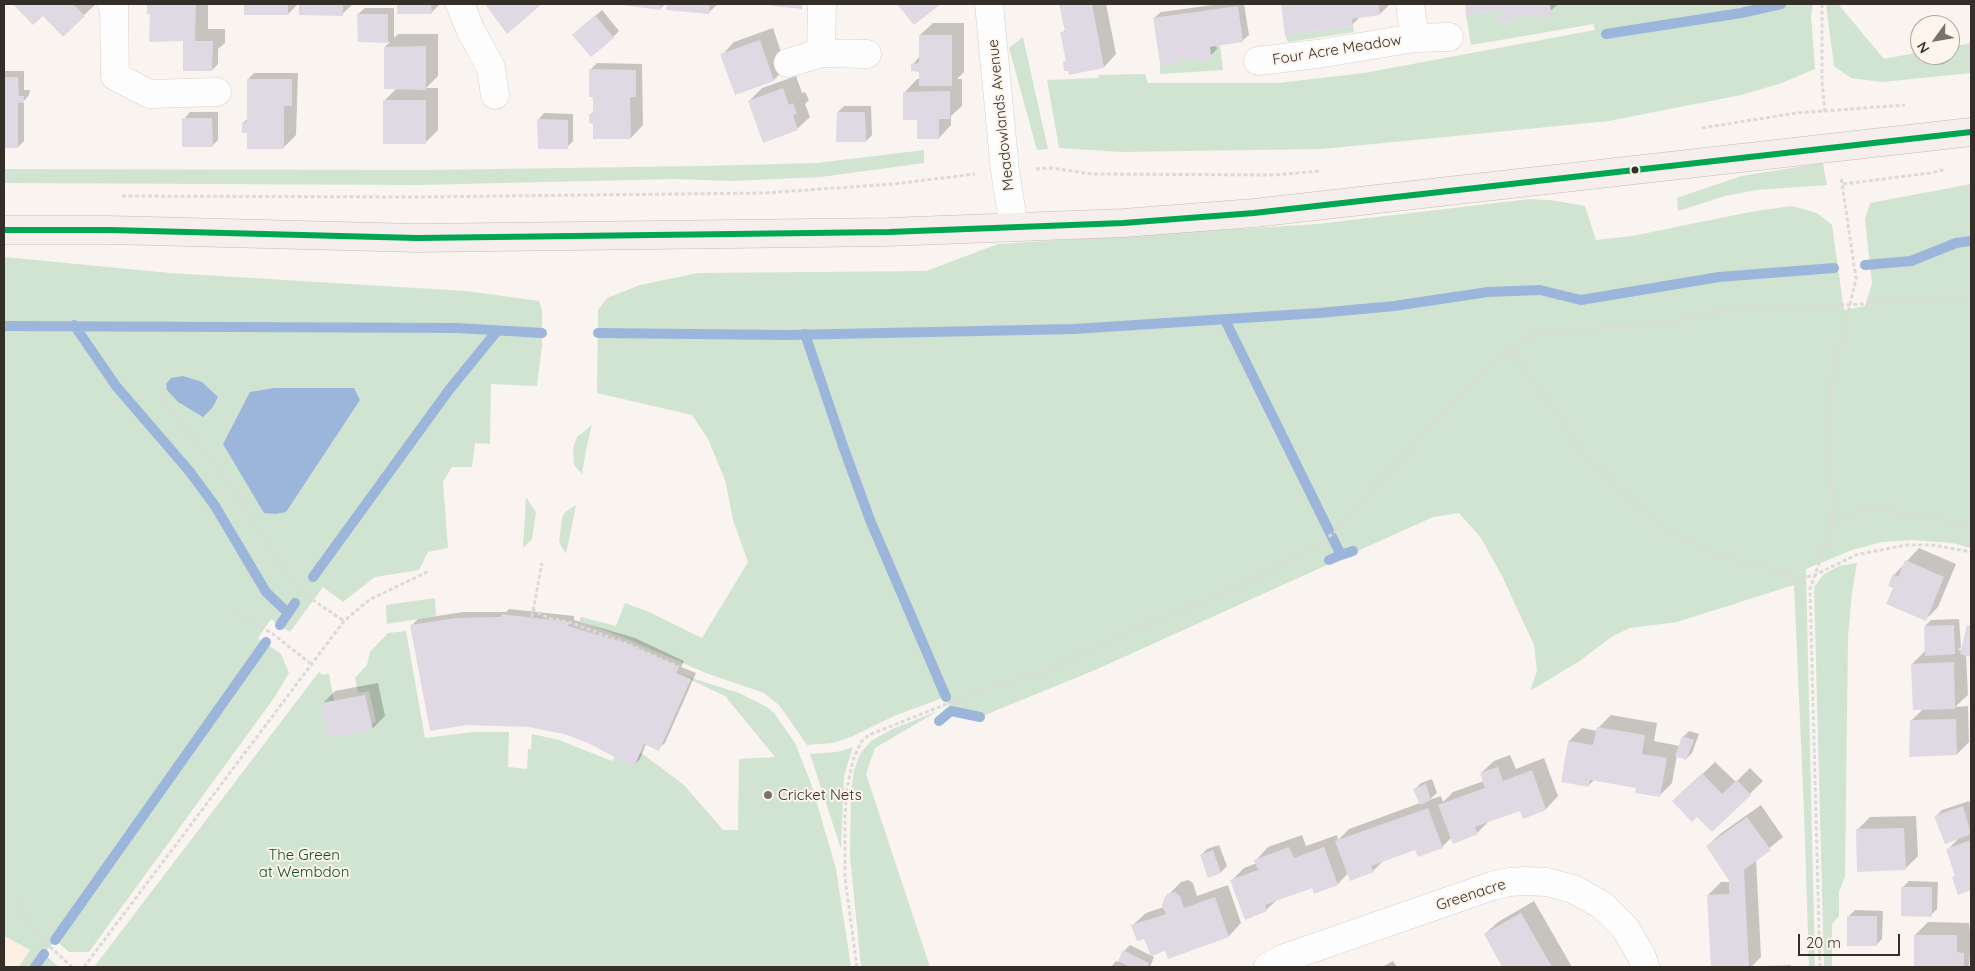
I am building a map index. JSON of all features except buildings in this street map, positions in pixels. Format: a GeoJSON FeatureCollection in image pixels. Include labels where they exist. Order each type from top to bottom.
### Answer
{"type":"FeatureCollection","features":[{"type":"Feature","properties":{"kind":"main road"},"geometry":{"type":"LineString","coordinates":[[4,230],[110,230],[417,238],[780,234],[1123,223],[1254,213],[1971,132]]}},
{"type":"Feature","properties":{"kind":"street"},"geometry":{"type":"LineString","coordinates":[[460,4],[470,29],[491,68],[495,95]]}},
{"type":"Feature","properties":{"kind":"street"},"geometry":{"type":"LineString","coordinates":[[821,53],[822,4]]}},
{"type":"Feature","properties":{"kind":"street","name":"Meadowlands Avenue"},"geometry":{"type":"LineString","coordinates":[[989,4],[1005,171],[1014,227]]}},
{"type":"Feature","properties":{"kind":"street","name":"Four Acre Meadow"},"geometry":{"type":"LineString","coordinates":[[1410,4],[1415,38]]}},
{"type":"Feature","properties":{"kind":"street"},"geometry":{"type":"LineString","coordinates":[[113,5],[115,76],[149,94],[218,92]]}},
{"type":"Feature","properties":{"kind":"street","name":"Four Acre Meadow"},"geometry":{"type":"LineString","coordinates":[[1258,61],[1317,54],[1415,38],[1449,37]]}},
{"type":"Feature","properties":{"kind":"street"},"geometry":{"type":"LineString","coordinates":[[788,63],[821,53],[867,54]]}},
{"type":"Feature","properties":{"kind":"street","name":"Greenacre"},"geometry":{"type":"LineString","coordinates":[[1268,967],[1282,960],[1492,886],[1525,881],[1547,882],[1573,889],[1602,905],[1626,929],[1642,957],[1645,967]]}},
{"type":"Feature","properties":{"kind":"path"},"geometry":{"type":"LineString","coordinates":[[1820,967],[1810,589],[1831,522],[1834,499],[1826,463],[1828,413],[1832,380],[1856,279],[1843,184],[1832,148],[1825,111],[1822,81],[1822,4]]}},
{"type":"Feature","properties":{"kind":"path"},"geometry":{"type":"LineString","coordinates":[[1843,184],[1931,173],[1948,168]]}},
{"type":"Feature","properties":{"kind":"path"},"geometry":{"type":"LineString","coordinates":[[857,967],[845,878],[845,814],[847,789],[853,760],[862,742],[868,735],[984,688],[1039,674],[1130,632],[1242,585],[1315,548],[1338,530],[1407,450],[1461,393],[1511,349],[1528,337],[1660,323],[1704,316],[1721,310],[1742,307],[1946,300],[1971,296]]}},
{"type":"Feature","properties":{"kind":"path"},"geometry":{"type":"LineString","coordinates":[[1511,349],[1587,458],[1660,527],[1714,554],[1802,578],[1814,575],[1856,556],[1906,545],[1933,545],[1971,552]]}},
{"type":"Feature","properties":{"kind":"path"},"geometry":{"type":"LineString","coordinates":[[160,398],[211,458],[242,502],[282,567],[312,600],[344,621]]}},
{"type":"Feature","properties":{"kind":"path"},"geometry":{"type":"LineString","coordinates":[[1831,522],[1867,508],[1943,519],[1971,529]]}},
{"type":"Feature","properties":{"kind":"path"},"geometry":{"type":"LineString","coordinates":[[532,616],[542,563]]}},
{"type":"Feature","properties":{"kind":"path"},"geometry":{"type":"LineString","coordinates":[[84,967],[226,781],[310,663],[344,621],[369,600],[429,571]]}},
{"type":"Feature","properties":{"kind":"path"},"geometry":{"type":"LineString","coordinates":[[227,607],[273,634],[310,663]]}},
{"type":"Feature","properties":{"kind":"path"},"geometry":{"type":"LineString","coordinates":[[532,609],[548,618],[569,622],[628,644],[678,667]]}},
{"type":"Feature","properties":{"kind":"path"},"geometry":{"type":"LineString","coordinates":[[19,899],[22,911],[32,930],[72,967]]}},
{"type":"Feature","properties":{"kind":"shaded area"},"geometry":{"type":"Polygon","coordinates":[[[4,936],[30,950],[19,967],[4,967],[4,936]]]}},
{"type":"Feature","properties":{"kind":"green space"},"geometry":{"type":"Polygon","coordinates":[[[1550,4],[1813,4],[1811,16],[1815,69],[1782,83],[1741,95],[1609,121],[1322,149],[1121,152],[1059,148],[1047,80],[1099,78],[1098,75],[1145,74],[1148,83],[1278,83],[1364,73],[1595,30],[1594,24],[1471,45],[1466,15],[1499,10],[1500,20],[1506,23],[1513,22],[1516,17],[1551,12],[1550,4]]]}},
{"type":"Feature","properties":{"kind":"green space"},"geometry":{"type":"Polygon","coordinates":[[[1826,4],[1838,4],[1884,59],[1910,54],[1910,65],[1960,65],[1960,45],[1971,43],[1971,73],[1882,82],[1851,78],[1834,66],[1826,4]]]}},
{"type":"Feature","properties":{"kind":"green space"},"geometry":{"type":"Polygon","coordinates":[[[1353,26],[1354,32],[1288,42],[1285,35],[1353,26]]]}},
{"type":"Feature","properties":{"kind":"green space"},"geometry":{"type":"Polygon","coordinates":[[[1023,37],[1048,149],[1037,150],[1009,48],[1023,37]]]}},
{"type":"Feature","properties":{"kind":"green space"},"geometry":{"type":"Polygon","coordinates":[[[1220,45],[1223,70],[1160,74],[1160,63],[1166,66],[1172,65],[1176,61],[1195,58],[1199,62],[1206,61],[1211,56],[1210,47],[1220,45]]]}},
{"type":"Feature","properties":{"kind":"green space"},"geometry":{"type":"Polygon","coordinates":[[[924,150],[924,163],[821,177],[731,181],[675,179],[418,185],[4,183],[4,169],[424,170],[703,166],[817,163],[924,150]]]}},
{"type":"Feature","properties":{"kind":"green space"},"geometry":{"type":"Polygon","coordinates":[[[1823,163],[1827,185],[1756,190],[1725,196],[1678,211],[1677,198],[1741,176],[1823,163]]]}},
{"type":"Feature","properties":{"kind":"green space"},"geometry":{"type":"Polygon","coordinates":[[[1971,184],[1971,548],[1952,543],[1913,540],[1882,542],[1852,550],[1806,569],[1815,967],[1809,967],[1794,585],[1677,622],[1630,628],[1613,636],[1578,662],[1530,691],[1537,671],[1534,645],[1502,576],[1481,538],[1459,513],[1433,517],[1095,670],[980,717],[951,711],[945,697],[894,716],[851,737],[833,743],[807,745],[779,705],[764,693],[706,673],[625,638],[579,621],[581,617],[616,626],[625,603],[649,612],[702,638],[748,562],[733,520],[725,480],[708,439],[692,415],[597,393],[598,310],[607,298],[640,285],[698,273],[926,271],[998,244],[1317,224],[1530,199],[1550,200],[1585,206],[1596,240],[1632,236],[1750,212],[1792,206],[1817,213],[1832,225],[1844,310],[1865,306],[1872,283],[1865,219],[1870,203],[1971,184]]]}},
{"type":"Feature","properties":{"kind":"green space"},"geometry":{"type":"Polygon","coordinates":[[[4,257],[170,273],[466,291],[539,301],[542,311],[542,345],[537,386],[491,384],[490,444],[475,443],[472,467],[452,467],[443,482],[448,548],[428,552],[419,570],[375,577],[343,602],[323,587],[290,632],[271,619],[258,638],[281,654],[289,673],[274,698],[89,952],[69,952],[55,940],[44,954],[59,967],[19,967],[30,950],[4,936],[4,257]]]}},
{"type":"Feature","properties":{"kind":"green space"},"geometry":{"type":"Polygon","coordinates":[[[592,425],[582,474],[574,465],[573,448],[577,437],[592,425]]]}},
{"type":"Feature","properties":{"kind":"green space"},"geometry":{"type":"Polygon","coordinates":[[[526,497],[536,512],[532,539],[523,548],[526,497]]]}},
{"type":"Feature","properties":{"kind":"green space"},"geometry":{"type":"Polygon","coordinates":[[[576,505],[566,554],[559,542],[562,518],[565,512],[576,505]]]}},
{"type":"Feature","properties":{"kind":"green space"},"geometry":{"type":"Polygon","coordinates":[[[1857,563],[1848,637],[1845,877],[1839,891],[1839,916],[1832,924],[1832,967],[1824,967],[1814,587],[1823,575],[1839,566],[1857,563]]]}},
{"type":"Feature","properties":{"kind":"green space"},"geometry":{"type":"Polygon","coordinates":[[[435,598],[436,616],[387,624],[386,605],[435,598]]]}},
{"type":"Feature","properties":{"kind":"green space","name":"The Green at Wembdon"},"geometry":{"type":"Polygon","coordinates":[[[406,631],[425,738],[473,732],[509,732],[508,767],[527,769],[528,749],[531,749],[532,734],[559,740],[612,761],[615,755],[640,752],[684,785],[723,830],[738,830],[739,759],[775,757],[725,696],[676,673],[739,693],[767,707],[774,713],[795,743],[812,786],[836,869],[851,967],[94,967],[319,672],[322,675],[329,674],[334,701],[321,703],[372,730],[372,723],[376,722],[369,691],[358,693],[355,678],[367,665],[370,652],[388,633],[406,631]]]}},
{"type":"Feature","properties":{"kind":"green space"},"geometry":{"type":"Polygon","coordinates":[[[938,711],[875,748],[866,774],[930,967],[861,967],[850,856],[851,793],[854,770],[860,754],[871,741],[892,729],[938,711]]]}},
{"type":"Feature","properties":{"kind":"green space"},"geometry":{"type":"Polygon","coordinates":[[[853,747],[844,776],[841,849],[810,754],[837,752],[853,747]]]}},
{"type":"Feature","properties":{"kind":"water"},"geometry":{"type":"Polygon","coordinates":[[[183,376],[202,382],[218,397],[213,407],[203,417],[178,402],[167,390],[166,384],[171,378],[183,376]]]}},
{"type":"Feature","properties":{"kind":"water"},"geometry":{"type":"Polygon","coordinates":[[[274,388],[354,388],[360,400],[286,512],[276,514],[264,513],[223,444],[250,392],[274,388]]]}},
{"type":"Feature","properties":{"kind":"waterway"},"geometry":{"type":"LineString","coordinates":[[1606,34],[1741,13],[1781,4]]}},
{"type":"Feature","properties":{"kind":"waterway"},"geometry":{"type":"LineString","coordinates":[[1865,265],[1911,261],[1956,243],[1971,241]]}},
{"type":"Feature","properties":{"kind":"waterway"},"geometry":{"type":"LineString","coordinates":[[598,333],[787,335],[1074,329],[1319,313],[1394,306],[1488,292],[1540,290],[1581,300],[1719,277],[1834,268]]}},
{"type":"Feature","properties":{"kind":"waterway"},"geometry":{"type":"LineString","coordinates":[[1225,320],[1341,555],[1353,551]]}},
{"type":"Feature","properties":{"kind":"waterway"},"geometry":{"type":"LineString","coordinates":[[74,325],[116,386],[190,472],[215,506],[266,592],[288,613]]}},
{"type":"Feature","properties":{"kind":"waterway"},"geometry":{"type":"LineString","coordinates":[[4,326],[457,328],[542,333]]}},
{"type":"Feature","properties":{"kind":"waterway"},"geometry":{"type":"LineString","coordinates":[[313,577],[449,390],[497,331]]}},
{"type":"Feature","properties":{"kind":"waterway"},"geometry":{"type":"LineString","coordinates":[[805,334],[870,520],[946,697]]}},
{"type":"Feature","properties":{"kind":"waterway"},"geometry":{"type":"LineString","coordinates":[[1329,560],[1341,555]]}},
{"type":"Feature","properties":{"kind":"waterway"},"geometry":{"type":"LineString","coordinates":[[280,625],[295,603]]}},
{"type":"Feature","properties":{"kind":"waterway"},"geometry":{"type":"LineString","coordinates":[[55,940],[266,642]]}},
{"type":"Feature","properties":{"kind":"waterway"},"geometry":{"type":"LineString","coordinates":[[939,721],[951,711],[980,717]]}},
{"type":"Feature","properties":{"kind":"waterway"},"geometry":{"type":"LineString","coordinates":[[35,967],[44,954]]}},
{"type":"Feature","properties":{"kind":"transit line"},"geometry":{"type":"LineString","coordinates":[[4,230],[110,230],[417,238],[889,232],[1123,223],[1254,213],[1971,132]]}},
{"type":"Feature","properties":{"kind":"place","name":"Cricket Nets"},"geometry":{"type":"Point","coordinates":[768,795]}}]}
